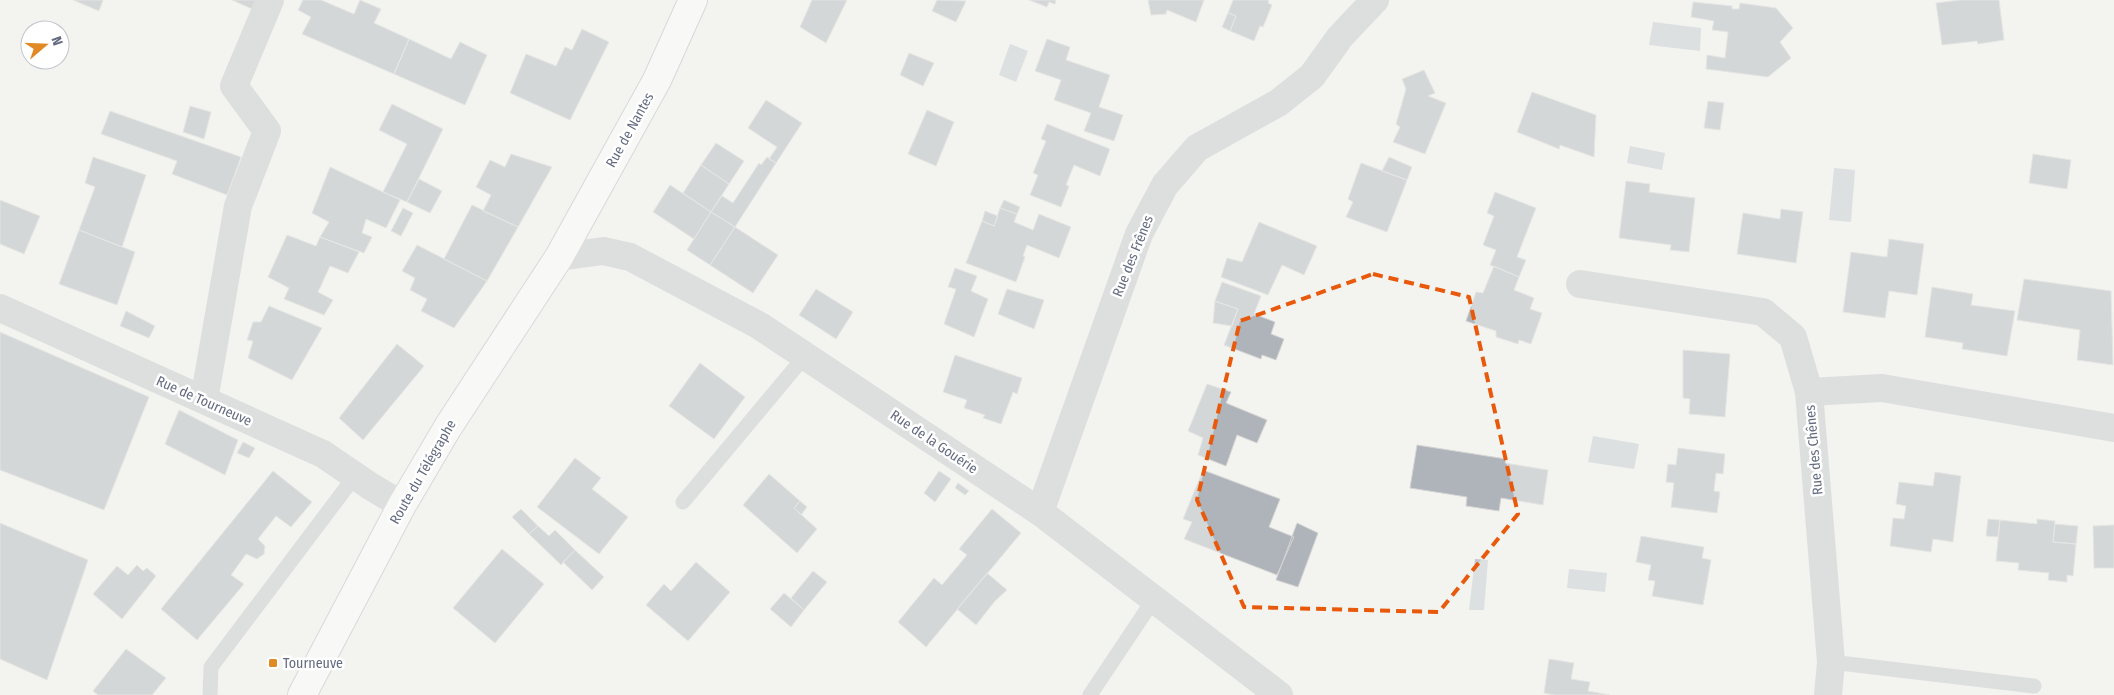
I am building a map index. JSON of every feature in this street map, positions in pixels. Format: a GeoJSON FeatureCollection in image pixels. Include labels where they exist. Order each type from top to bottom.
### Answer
{"type":"FeatureCollection","features":[{"type":"Feature","properties":{"kind":"main road","name":"Rue de Nantes"},"geometry":{"type":"LineString","coordinates":[[559,257],[658,80],[693,0]]}},
{"type":"Feature","properties":{"kind":"main road","name":"Route du Télégraphe"},"geometry":{"type":"LineString","coordinates":[[302,695],[402,504],[448,427],[559,257]]}},
{"type":"Feature","properties":{"kind":"street"},"geometry":{"type":"LineString","coordinates":[[204,400],[238,206],[266,131],[234,86],[270,0]]}},
{"type":"Feature","properties":{"kind":"street","name":"Rue des Frênes"},"geometry":{"type":"LineString","coordinates":[[1040,512],[1139,234],[1165,185],[1197,148],[1278,103],[1312,76],[1340,37],[1375,0]]}},
{"type":"Feature","properties":{"kind":"street","name":"Rue de la Gouérie"},"geometry":{"type":"LineString","coordinates":[[559,257],[603,251],[630,257],[760,326],[1040,512],[1279,695]]}},
{"type":"Feature","properties":{"kind":"street"},"geometry":{"type":"LineString","coordinates":[[1580,284],[1763,312],[1793,337],[1809,392]]}},
{"type":"Feature","properties":{"kind":"street","name":"Rue de Tourneuve"},"geometry":{"type":"LineString","coordinates":[[0,308],[323,454],[354,476],[402,504]]}},
{"type":"Feature","properties":{"kind":"street","name":"Rue des Chênes"},"geometry":{"type":"LineString","coordinates":[[1828,695],[1831,662],[1809,392],[1882,388],[2114,428]]}},
{"type":"Feature","properties":{"kind":"lane"},"geometry":{"type":"LineString","coordinates":[[683,502],[804,356]]}},
{"type":"Feature","properties":{"kind":"lane"},"geometry":{"type":"LineString","coordinates":[[210,695],[211,667],[354,476]]}},
{"type":"Feature","properties":{"kind":"lane"},"geometry":{"type":"LineString","coordinates":[[1090,695],[1154,599]]}},
{"type":"Feature","properties":{"kind":"lane"},"geometry":{"type":"LineString","coordinates":[[1831,662],[2034,686]]}},
{"type":"Feature","properties":{"kind":"highlighted area"},"geometry":{"type":"Polygon","coordinates":[[[1373,274],[1469,297],[1518,514],[1439,612],[1244,607],[1197,500],[1240,321],[1373,274]]]}},
{"type":"Feature","properties":{"kind":"shaded area"},"geometry":{"type":"Polygon","coordinates":[[[1653,22],[1701,28],[1700,51],[1649,45],[1653,22]]]}},
{"type":"Feature","properties":{"kind":"shaded area"},"geometry":{"type":"Polygon","coordinates":[[[1010,44],[1028,51],[1016,82],[999,75],[1010,44]]]}},
{"type":"Feature","properties":{"kind":"shaded area"},"geometry":{"type":"Polygon","coordinates":[[[1630,146],[1665,153],[1662,170],[1627,163],[1630,146]]]}},
{"type":"Feature","properties":{"kind":"shaded area"},"geometry":{"type":"Polygon","coordinates":[[[1834,168],[1855,170],[1851,222],[1829,220],[1834,168]]]}},
{"type":"Feature","properties":{"kind":"shaded area"},"geometry":{"type":"Polygon","coordinates":[[[1593,436],[1639,444],[1634,469],[1588,462],[1593,436]]]}},
{"type":"Feature","properties":{"kind":"shaded area"},"geometry":{"type":"Polygon","coordinates":[[[1475,559],[1488,560],[1484,610],[1469,610],[1475,559]]]}},
{"type":"Feature","properties":{"kind":"shaded area"},"geometry":{"type":"Polygon","coordinates":[[[1569,569],[1607,573],[1605,592],[1567,588],[1569,569]]]}},
{"type":"Feature","properties":{"kind":"building"},"geometry":{"type":"Polygon","coordinates":[[[73,0],[103,0],[99,11],[73,0]]]}},
{"type":"Feature","properties":{"kind":"building"},"geometry":{"type":"Polygon","coordinates":[[[232,0],[256,0],[252,9],[232,0]]]}},
{"type":"Feature","properties":{"kind":"building"},"geometry":{"type":"Polygon","coordinates":[[[303,0],[321,0],[354,14],[360,0],[381,9],[374,23],[409,39],[394,74],[302,34],[311,17],[298,10],[303,0]]]}},
{"type":"Feature","properties":{"kind":"building"},"geometry":{"type":"Polygon","coordinates":[[[812,0],[847,0],[826,43],[800,27],[812,0]]]}},
{"type":"Feature","properties":{"kind":"building"},"geometry":{"type":"Polygon","coordinates":[[[937,0],[966,1],[956,22],[932,11],[937,0]]]}},
{"type":"Feature","properties":{"kind":"building"},"geometry":{"type":"Polygon","coordinates":[[[1029,0],[1056,0],[1055,4],[1049,2],[1047,7],[1029,0]]]}},
{"type":"Feature","properties":{"kind":"building"},"geometry":{"type":"Polygon","coordinates":[[[1148,0],[1204,0],[1196,22],[1167,10],[1166,14],[1151,15],[1148,0]]]}},
{"type":"Feature","properties":{"kind":"building"},"geometry":{"type":"Polygon","coordinates":[[[1233,0],[1269,0],[1268,3],[1272,5],[1263,27],[1260,26],[1254,41],[1230,31],[1236,16],[1228,13],[1233,0]]]}},
{"type":"Feature","properties":{"kind":"building"},"geometry":{"type":"Polygon","coordinates":[[[1960,0],[1999,0],[2004,40],[1978,44],[1977,41],[1942,45],[1936,3],[1960,0]]]}},
{"type":"Feature","properties":{"kind":"building"},"geometry":{"type":"Polygon","coordinates":[[[1693,2],[1732,6],[1732,9],[1739,9],[1740,3],[1776,8],[1793,28],[1780,42],[1791,58],[1768,77],[1706,69],[1707,55],[1725,58],[1728,32],[1712,30],[1714,21],[1691,17],[1693,2]]]}},
{"type":"Feature","properties":{"kind":"building"},"geometry":{"type":"Polygon","coordinates":[[[1228,13],[1236,16],[1230,31],[1222,27],[1228,13]]]}},
{"type":"Feature","properties":{"kind":"building"},"geometry":{"type":"Polygon","coordinates":[[[582,29],[609,42],[570,120],[510,93],[526,54],[556,66],[565,47],[572,50],[582,29]]]}},
{"type":"Feature","properties":{"kind":"building"},"geometry":{"type":"Polygon","coordinates":[[[409,39],[451,59],[460,42],[487,55],[465,105],[394,74],[409,39]]]}},
{"type":"Feature","properties":{"kind":"building"},"geometry":{"type":"Polygon","coordinates":[[[1047,39],[1070,47],[1066,60],[1110,75],[1099,107],[1123,115],[1114,141],[1084,131],[1091,113],[1054,100],[1061,80],[1035,71],[1047,39]]]}},
{"type":"Feature","properties":{"kind":"building"},"geometry":{"type":"Polygon","coordinates":[[[909,53],[934,63],[923,86],[900,75],[909,53]]]}},
{"type":"Feature","properties":{"kind":"building"},"geometry":{"type":"Polygon","coordinates":[[[1424,70],[1435,93],[1428,96],[1446,103],[1425,154],[1393,142],[1400,127],[1396,124],[1406,89],[1402,79],[1424,70]]]}},
{"type":"Feature","properties":{"kind":"building"},"geometry":{"type":"Polygon","coordinates":[[[1532,92],[1596,115],[1594,157],[1560,145],[1559,149],[1517,132],[1532,92]]]}},
{"type":"Feature","properties":{"kind":"building"},"geometry":{"type":"Polygon","coordinates":[[[766,100],[802,123],[776,163],[769,159],[777,147],[748,128],[766,100]]]}},
{"type":"Feature","properties":{"kind":"building"},"geometry":{"type":"Polygon","coordinates":[[[1708,101],[1724,103],[1720,130],[1704,128],[1708,101]]]}},
{"type":"Feature","properties":{"kind":"building"},"geometry":{"type":"Polygon","coordinates":[[[392,104],[443,129],[407,202],[383,192],[407,144],[379,130],[392,104]]]}},
{"type":"Feature","properties":{"kind":"building"},"geometry":{"type":"Polygon","coordinates":[[[190,106],[211,112],[204,139],[183,132],[190,106]]]}},
{"type":"Feature","properties":{"kind":"building"},"geometry":{"type":"Polygon","coordinates":[[[927,110],[954,122],[936,166],[908,154],[927,110]]]}},
{"type":"Feature","properties":{"kind":"building"},"geometry":{"type":"Polygon","coordinates":[[[110,111],[241,157],[227,195],[172,174],[177,161],[101,134],[110,111]]]}},
{"type":"Feature","properties":{"kind":"building"},"geometry":{"type":"Polygon","coordinates":[[[1047,124],[1110,149],[1100,176],[1074,165],[1066,185],[1069,186],[1061,207],[1030,195],[1038,175],[1033,173],[1046,141],[1041,139],[1047,124]]]}},
{"type":"Feature","properties":{"kind":"building"},"geometry":{"type":"Polygon","coordinates":[[[716,143],[744,161],[729,184],[701,165],[716,143]]]}},
{"type":"Feature","properties":{"kind":"building"},"geometry":{"type":"Polygon","coordinates":[[[511,154],[552,167],[518,227],[483,211],[491,195],[476,187],[490,160],[505,167],[511,154]]]}},
{"type":"Feature","properties":{"kind":"building"},"geometry":{"type":"Polygon","coordinates":[[[2033,154],[2071,160],[2067,189],[2029,183],[2033,154]]]}},
{"type":"Feature","properties":{"kind":"building"},"geometry":{"type":"Polygon","coordinates":[[[93,157],[146,175],[122,247],[79,230],[95,187],[85,183],[93,157]]]}},
{"type":"Feature","properties":{"kind":"building"},"geometry":{"type":"Polygon","coordinates":[[[767,157],[776,163],[735,227],[711,212],[722,196],[733,203],[759,163],[761,165],[767,157]]]}},
{"type":"Feature","properties":{"kind":"building"},"geometry":{"type":"Polygon","coordinates":[[[1389,157],[1412,167],[1407,180],[1382,171],[1389,157]]]}},
{"type":"Feature","properties":{"kind":"building"},"geometry":{"type":"Polygon","coordinates":[[[1361,163],[1407,180],[1387,232],[1346,217],[1353,202],[1348,199],[1361,163]]]}},
{"type":"Feature","properties":{"kind":"building"},"geometry":{"type":"Polygon","coordinates":[[[701,165],[729,184],[711,212],[683,193],[701,165]]]}},
{"type":"Feature","properties":{"kind":"building"},"geometry":{"type":"Polygon","coordinates":[[[330,167],[400,200],[386,228],[366,219],[362,233],[372,237],[364,253],[320,237],[329,222],[312,213],[330,167]]]}},
{"type":"Feature","properties":{"kind":"building"},"geometry":{"type":"Polygon","coordinates":[[[419,179],[442,191],[430,213],[407,202],[419,179]]]}},
{"type":"Feature","properties":{"kind":"building"},"geometry":{"type":"Polygon","coordinates":[[[1626,181],[1650,184],[1649,192],[1695,198],[1689,252],[1670,250],[1671,245],[1619,238],[1626,181]]]}},
{"type":"Feature","properties":{"kind":"building"},"geometry":{"type":"Polygon","coordinates":[[[670,185],[711,212],[694,239],[653,212],[670,185]]]}},
{"type":"Feature","properties":{"kind":"building"},"geometry":{"type":"Polygon","coordinates":[[[1495,192],[1536,208],[1517,257],[1526,260],[1519,277],[1490,265],[1496,250],[1483,245],[1494,216],[1487,213],[1495,192]]]}},
{"type":"Feature","properties":{"kind":"building"},"geometry":{"type":"Polygon","coordinates":[[[0,200],[40,216],[24,254],[0,244],[0,200]]]}},
{"type":"Feature","properties":{"kind":"building"},"geometry":{"type":"Polygon","coordinates":[[[1004,200],[1020,207],[1017,214],[1000,208],[1004,200]]]}},
{"type":"Feature","properties":{"kind":"building"},"geometry":{"type":"Polygon","coordinates":[[[472,205],[518,227],[487,281],[444,259],[472,205]]]}},
{"type":"Feature","properties":{"kind":"building"},"geometry":{"type":"Polygon","coordinates":[[[403,208],[413,213],[401,236],[391,231],[403,208]]]}},
{"type":"Feature","properties":{"kind":"building"},"geometry":{"type":"Polygon","coordinates":[[[1000,208],[1017,214],[1014,222],[1033,230],[1039,214],[1071,227],[1059,258],[1027,245],[1023,256],[1025,257],[1016,282],[966,263],[982,221],[994,226],[1000,208]]]}},
{"type":"Feature","properties":{"kind":"building"},"geometry":{"type":"Polygon","coordinates":[[[1781,209],[1803,212],[1796,263],[1737,254],[1743,213],[1780,219],[1781,209]]]}},
{"type":"Feature","properties":{"kind":"building"},"geometry":{"type":"Polygon","coordinates":[[[985,211],[998,216],[994,226],[982,221],[985,211]]]}},
{"type":"Feature","properties":{"kind":"building"},"geometry":{"type":"Polygon","coordinates":[[[711,212],[735,227],[710,265],[687,250],[711,212]]]}},
{"type":"Feature","properties":{"kind":"building"},"geometry":{"type":"Polygon","coordinates":[[[1259,222],[1317,246],[1304,275],[1282,265],[1268,295],[1221,277],[1227,258],[1242,262],[1259,222]]]}},
{"type":"Feature","properties":{"kind":"building"},"geometry":{"type":"Polygon","coordinates":[[[735,227],[778,255],[753,293],[710,265],[735,227]]]}},
{"type":"Feature","properties":{"kind":"building"},"geometry":{"type":"Polygon","coordinates":[[[79,230],[135,252],[117,305],[59,284],[79,230]]]}},
{"type":"Feature","properties":{"kind":"building"},"geometry":{"type":"Polygon","coordinates":[[[287,235],[316,246],[320,237],[359,252],[348,273],[330,266],[318,292],[333,300],[324,315],[284,299],[289,288],[268,277],[287,235]]]}},
{"type":"Feature","properties":{"kind":"building"},"geometry":{"type":"Polygon","coordinates":[[[1889,239],[1924,244],[1917,295],[1889,291],[1885,318],[1843,312],[1851,252],[1887,257],[1889,239]]]}},
{"type":"Feature","properties":{"kind":"building"},"geometry":{"type":"Polygon","coordinates":[[[417,245],[487,281],[454,328],[421,311],[427,299],[410,290],[415,278],[402,271],[417,245]]]}},
{"type":"Feature","properties":{"kind":"building"},"geometry":{"type":"Polygon","coordinates":[[[1494,266],[1519,277],[1514,290],[1534,298],[1530,309],[1542,313],[1531,344],[1519,340],[1518,344],[1496,337],[1496,331],[1466,321],[1476,292],[1483,293],[1494,266]]]}},
{"type":"Feature","properties":{"kind":"building"},"geometry":{"type":"Polygon","coordinates":[[[955,268],[977,276],[971,291],[988,299],[974,337],[944,324],[956,289],[948,287],[955,268]]]}},
{"type":"Feature","properties":{"kind":"building"},"geometry":{"type":"Polygon","coordinates":[[[2024,279],[2111,291],[2113,365],[2077,360],[2080,330],[2017,320],[2024,279]]]}},
{"type":"Feature","properties":{"kind":"building"},"geometry":{"type":"Polygon","coordinates":[[[1222,282],[1261,296],[1254,314],[1275,322],[1271,334],[1284,339],[1276,360],[1262,355],[1261,359],[1224,345],[1238,309],[1215,301],[1222,282]]]}},
{"type":"Feature","properties":{"kind":"building"},"geometry":{"type":"Polygon","coordinates":[[[1932,287],[1973,294],[1971,305],[2015,311],[2007,356],[1962,349],[1963,343],[1925,337],[1932,287]]]}},
{"type":"Feature","properties":{"kind":"building"},"geometry":{"type":"Polygon","coordinates":[[[816,289],[853,312],[836,339],[799,315],[816,289]]]}},
{"type":"Feature","properties":{"kind":"building"},"geometry":{"type":"Polygon","coordinates":[[[1007,289],[1044,300],[1034,329],[998,314],[1007,289]]]}},
{"type":"Feature","properties":{"kind":"building"},"geometry":{"type":"Polygon","coordinates":[[[1215,301],[1238,309],[1232,326],[1213,323],[1215,301]]]}},
{"type":"Feature","properties":{"kind":"building"},"geometry":{"type":"Polygon","coordinates":[[[269,306],[322,328],[292,380],[248,358],[253,341],[247,340],[253,322],[261,322],[269,306]]]}},
{"type":"Feature","properties":{"kind":"building"},"geometry":{"type":"Polygon","coordinates":[[[126,311],[155,326],[149,338],[120,326],[126,311]]]}},
{"type":"Feature","properties":{"kind":"building"},"geometry":{"type":"Polygon","coordinates":[[[0,332],[149,397],[104,510],[0,470],[0,332]]]}},
{"type":"Feature","properties":{"kind":"building"},"geometry":{"type":"Polygon","coordinates":[[[397,344],[424,366],[363,440],[339,418],[397,344]]]}},
{"type":"Feature","properties":{"kind":"building"},"geometry":{"type":"Polygon","coordinates":[[[1683,350],[1730,354],[1725,417],[1689,414],[1690,399],[1683,398],[1683,350]]]}},
{"type":"Feature","properties":{"kind":"building"},"geometry":{"type":"Polygon","coordinates":[[[955,355],[1022,378],[1017,394],[1013,392],[1001,424],[983,418],[985,415],[964,408],[967,400],[943,392],[955,355]]]}},
{"type":"Feature","properties":{"kind":"building"},"geometry":{"type":"Polygon","coordinates":[[[700,363],[745,397],[714,439],[669,406],[700,363]]]}},
{"type":"Feature","properties":{"kind":"building"},"geometry":{"type":"Polygon","coordinates":[[[1207,384],[1231,392],[1226,403],[1267,420],[1257,443],[1237,435],[1226,466],[1198,455],[1203,438],[1188,431],[1207,384]]]}},
{"type":"Feature","properties":{"kind":"building"},"geometry":{"type":"Polygon","coordinates":[[[179,410],[238,440],[225,475],[165,444],[179,410]]]}},
{"type":"Feature","properties":{"kind":"building"},"geometry":{"type":"Polygon","coordinates":[[[243,442],[255,448],[249,458],[237,453],[243,442]]]}},
{"type":"Feature","properties":{"kind":"building"},"geometry":{"type":"Polygon","coordinates":[[[1417,445],[1506,459],[1505,463],[1548,470],[1543,505],[1501,498],[1499,511],[1466,506],[1467,497],[1410,488],[1417,445]]]}},
{"type":"Feature","properties":{"kind":"building"},"geometry":{"type":"Polygon","coordinates":[[[1678,448],[1725,454],[1723,474],[1716,473],[1714,491],[1720,492],[1717,513],[1671,507],[1674,483],[1666,482],[1668,464],[1676,465],[1678,448]]]}},
{"type":"Feature","properties":{"kind":"building"},"geometry":{"type":"Polygon","coordinates":[[[575,458],[601,478],[592,489],[628,517],[599,554],[537,507],[575,458]]]}},
{"type":"Feature","properties":{"kind":"building"},"geometry":{"type":"Polygon","coordinates":[[[1203,470],[1280,499],[1269,527],[1294,537],[1277,575],[1184,539],[1192,522],[1183,519],[1203,470]]]}},
{"type":"Feature","properties":{"kind":"building"},"geometry":{"type":"Polygon","coordinates":[[[273,471],[312,502],[291,527],[276,516],[258,539],[265,546],[264,554],[257,559],[246,554],[231,575],[244,584],[197,640],[161,609],[273,471]]]}},
{"type":"Feature","properties":{"kind":"building"},"geometry":{"type":"Polygon","coordinates":[[[939,471],[951,479],[935,502],[924,493],[939,471]]]}},
{"type":"Feature","properties":{"kind":"building"},"geometry":{"type":"Polygon","coordinates":[[[1935,472],[1961,476],[1953,542],[1933,539],[1931,552],[1890,546],[1893,518],[1904,519],[1906,506],[1896,504],[1899,482],[1933,486],[1935,472]]]}},
{"type":"Feature","properties":{"kind":"building"},"geometry":{"type":"Polygon","coordinates":[[[769,474],[800,501],[794,508],[817,529],[797,553],[743,505],[769,474]]]}},
{"type":"Feature","properties":{"kind":"building"},"geometry":{"type":"Polygon","coordinates":[[[958,483],[969,491],[965,495],[955,488],[958,483]]]}},
{"type":"Feature","properties":{"kind":"building"},"geometry":{"type":"Polygon","coordinates":[[[800,501],[807,507],[801,515],[794,508],[800,501]]]}},
{"type":"Feature","properties":{"kind":"building"},"geometry":{"type":"Polygon","coordinates":[[[521,509],[538,526],[529,534],[512,517],[521,509]]]}},
{"type":"Feature","properties":{"kind":"building"},"geometry":{"type":"Polygon","coordinates":[[[992,509],[1021,533],[926,647],[898,622],[934,578],[942,585],[967,555],[959,549],[992,509]]]}},
{"type":"Feature","properties":{"kind":"building"},"geometry":{"type":"Polygon","coordinates":[[[1988,519],[2000,520],[1998,537],[1986,536],[1988,519]]]}},
{"type":"Feature","properties":{"kind":"building"},"geometry":{"type":"Polygon","coordinates":[[[2037,519],[2055,521],[2053,542],[2076,544],[2073,576],[2067,575],[2067,582],[2048,580],[2049,573],[2018,570],[2019,563],[1996,561],[2000,520],[2037,524],[2037,519]]]}},
{"type":"Feature","properties":{"kind":"building"},"geometry":{"type":"Polygon","coordinates":[[[0,523],[88,560],[47,680],[0,659],[0,523]]]}},
{"type":"Feature","properties":{"kind":"building"},"geometry":{"type":"Polygon","coordinates":[[[1297,523],[1318,533],[1298,587],[1276,580],[1297,523]]]}},
{"type":"Feature","properties":{"kind":"building"},"geometry":{"type":"Polygon","coordinates":[[[2055,524],[2078,526],[2076,544],[2053,542],[2055,524]]]}},
{"type":"Feature","properties":{"kind":"building"},"geometry":{"type":"Polygon","coordinates":[[[2114,525],[2114,568],[2094,568],[2093,526],[2114,525]]]}},
{"type":"Feature","properties":{"kind":"building"},"geometry":{"type":"Polygon","coordinates":[[[538,526],[549,536],[555,530],[575,550],[561,565],[529,534],[538,526]]]}},
{"type":"Feature","properties":{"kind":"building"},"geometry":{"type":"Polygon","coordinates":[[[1641,536],[1704,547],[1702,558],[1711,560],[1703,605],[1652,596],[1655,581],[1648,580],[1651,565],[1636,562],[1641,536]]]}},
{"type":"Feature","properties":{"kind":"building"},"geometry":{"type":"Polygon","coordinates":[[[502,549],[544,584],[495,643],[453,608],[502,549]]]}},
{"type":"Feature","properties":{"kind":"building"},"geometry":{"type":"Polygon","coordinates":[[[575,550],[604,577],[592,590],[563,562],[575,550]]]}},
{"type":"Feature","properties":{"kind":"building"},"geometry":{"type":"Polygon","coordinates":[[[696,562],[730,592],[688,641],[646,605],[664,584],[671,591],[696,562]]]}},
{"type":"Feature","properties":{"kind":"building"},"geometry":{"type":"Polygon","coordinates":[[[137,565],[143,571],[147,568],[156,576],[122,619],[93,594],[117,566],[128,575],[137,565]]]}},
{"type":"Feature","properties":{"kind":"building"},"geometry":{"type":"Polygon","coordinates":[[[813,571],[827,582],[804,610],[791,598],[813,571]]]}},
{"type":"Feature","properties":{"kind":"building"},"geometry":{"type":"Polygon","coordinates":[[[987,573],[1007,590],[995,601],[976,625],[957,609],[987,573]]]}},
{"type":"Feature","properties":{"kind":"building"},"geometry":{"type":"Polygon","coordinates":[[[784,593],[804,610],[791,627],[770,609],[784,593]]]}},
{"type":"Feature","properties":{"kind":"building"},"geometry":{"type":"Polygon","coordinates":[[[126,649],[166,678],[152,695],[98,695],[93,691],[126,649]]]}},
{"type":"Feature","properties":{"kind":"building"},"geometry":{"type":"Polygon","coordinates":[[[1549,659],[1574,663],[1571,679],[1590,682],[1588,691],[1610,695],[1554,695],[1544,693],[1549,659]]]}},
{"type":"Feature","properties":{"kind":"place","name":"Tourneuve"},"geometry":{"type":"Point","coordinates":[273,663]}}]}
